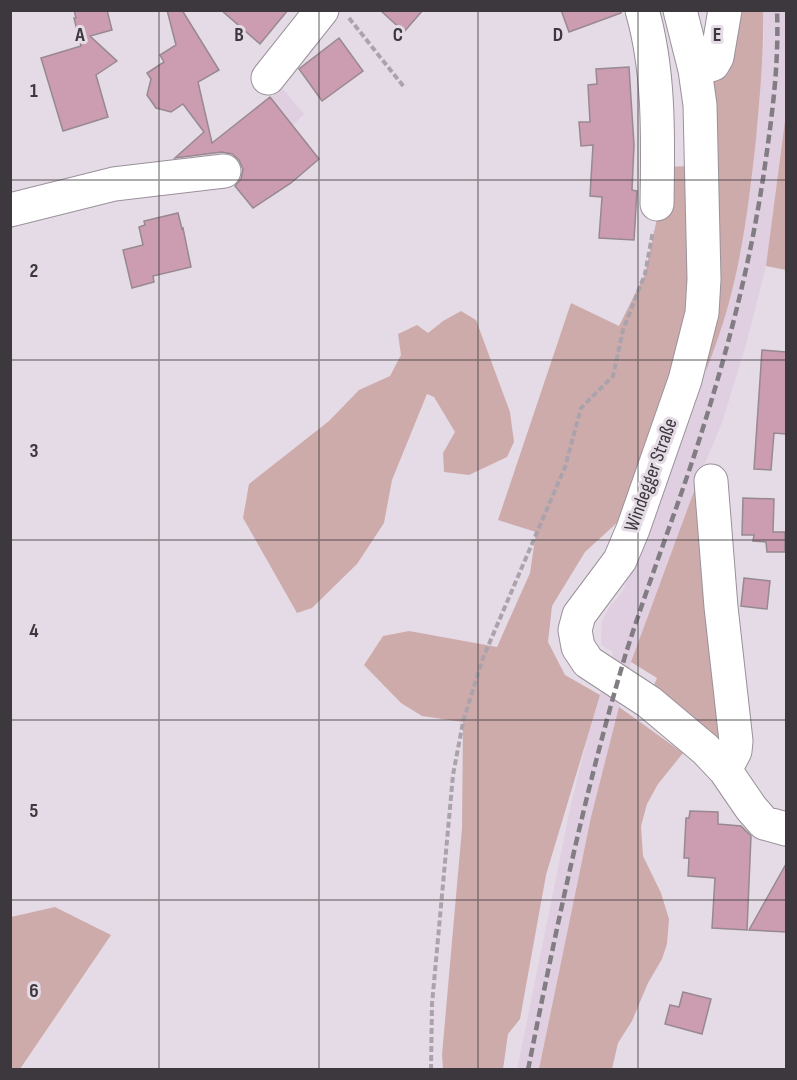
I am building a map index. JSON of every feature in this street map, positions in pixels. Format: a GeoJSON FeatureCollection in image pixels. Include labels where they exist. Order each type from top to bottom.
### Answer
{"type":"FeatureCollection","features":[{"type":"Feature","properties":{"kind":"street"},"geometry":{"type":"LineString","coordinates":[[268,78],[322,10]]}},
{"type":"Feature","properties":{"kind":"street"},"geometry":{"type":"LineString","coordinates":[[642,10],[652,59],[658,154],[657,204]]}},
{"type":"Feature","properties":{"kind":"street","name":"Windegger Straße"},"geometry":{"type":"LineString","coordinates":[[680,10],[695,70],[701,130],[704,268],[702,314],[685,380],[633,529],[620,560],[579,615],[575,630],[578,647],[588,662],[649,702],[705,749],[725,770],[764,823],[786,829]]}},
{"type":"Feature","properties":{"kind":"street"},"geometry":{"type":"LineString","coordinates":[[695,70],[712,64],[717,57],[725,10]]}},
{"type":"Feature","properties":{"kind":"street"},"geometry":{"type":"LineString","coordinates":[[10,210],[114,184],[224,171]]}},
{"type":"Feature","properties":{"kind":"street"},"geometry":{"type":"LineString","coordinates":[[711,481],[721,607],[736,741],[735,751],[725,770]]}},
{"type":"Feature","properties":{"kind":"path"},"geometry":{"type":"LineString","coordinates":[[343,10],[404,87]]}},
{"type":"Feature","properties":{"kind":"path"},"geometry":{"type":"LineString","coordinates":[[431,1070],[432,1004],[453,775],[463,722],[483,658],[565,467],[581,408],[613,376],[623,330],[645,274],[657,204]]}},
{"type":"Feature","properties":{"kind":"shaded area"},"geometry":{"type":"Polygon","coordinates":[[[730,11],[763,11],[761,75],[754,160],[742,244],[728,306],[706,371],[714,320],[709,73],[730,11]]]}},
{"type":"Feature","properties":{"kind":"shaded area"},"geometry":{"type":"Polygon","coordinates":[[[763,11],[786,11],[786,113],[766,266],[747,341],[722,423],[700,475],[631,662],[591,817],[539,1069],[517,1070],[570,809],[589,730],[613,652],[601,645],[602,621],[610,606],[621,594],[663,494],[728,306],[751,187],[764,36],[763,11]]]}},
{"type":"Feature","properties":{"kind":"shaded area"},"geometry":{"type":"Polygon","coordinates":[[[282,88],[304,114],[293,125],[270,98],[282,88]]]}},
{"type":"Feature","properties":{"kind":"shaded area"},"geometry":{"type":"Polygon","coordinates":[[[786,113],[786,270],[766,266],[786,113]]]}},
{"type":"Feature","properties":{"kind":"shaded area"},"geometry":{"type":"Polygon","coordinates":[[[689,166],[694,279],[670,379],[620,520],[585,552],[552,606],[548,642],[565,675],[600,695],[546,875],[520,1019],[508,1034],[503,1069],[443,1069],[442,1055],[462,828],[463,722],[422,716],[401,703],[364,665],[383,636],[409,631],[497,647],[530,573],[536,532],[498,520],[571,303],[619,326],[645,274],[668,167],[689,166]]]}},
{"type":"Feature","properties":{"kind":"shaded area"},"geometry":{"type":"Polygon","coordinates":[[[461,311],[476,320],[510,412],[514,442],[507,457],[469,475],[444,472],[443,453],[455,432],[434,397],[427,394],[392,480],[384,523],[357,564],[312,608],[297,613],[243,518],[249,484],[329,421],[359,390],[390,376],[401,355],[398,334],[417,325],[428,333],[461,311]]]}},
{"type":"Feature","properties":{"kind":"shaded area"},"geometry":{"type":"Polygon","coordinates":[[[700,475],[719,738],[712,735],[654,685],[657,678],[631,662],[700,475]]]}},
{"type":"Feature","properties":{"kind":"shaded area"},"geometry":{"type":"Polygon","coordinates":[[[619,707],[683,753],[658,784],[647,804],[641,826],[643,856],[661,893],[669,919],[667,944],[632,1021],[618,1043],[612,1069],[539,1069],[591,817],[619,707]]]}},
{"type":"Feature","properties":{"kind":"shaded area"},"geometry":{"type":"Polygon","coordinates":[[[55,907],[111,935],[20,1069],[11,1069],[11,917],[55,907]]]}},
{"type":"Feature","properties":{"kind":"building"},"geometry":{"type":"Polygon","coordinates":[[[74,10],[107,10],[112,30],[90,36],[117,61],[96,75],[108,117],[63,131],[41,58],[81,46],[74,10]]]}},
{"type":"Feature","properties":{"kind":"building"},"geometry":{"type":"Polygon","coordinates":[[[167,10],[182,10],[219,70],[198,82],[212,143],[270,97],[319,159],[291,183],[253,208],[235,186],[241,179],[243,169],[239,160],[232,154],[222,152],[175,158],[204,132],[183,104],[171,112],[156,108],[147,95],[151,79],[147,73],[164,62],[160,55],[176,45],[167,10]]]}},
{"type":"Feature","properties":{"kind":"building"},"geometry":{"type":"Polygon","coordinates":[[[221,10],[288,10],[260,44],[221,10]]]}},
{"type":"Feature","properties":{"kind":"building"},"geometry":{"type":"Polygon","coordinates":[[[380,10],[423,10],[404,32],[380,10]]]}},
{"type":"Feature","properties":{"kind":"building"},"geometry":{"type":"Polygon","coordinates":[[[561,10],[621,10],[621,13],[569,32],[561,10]]]}},
{"type":"Feature","properties":{"kind":"building"},"geometry":{"type":"Polygon","coordinates":[[[339,38],[363,71],[322,101],[299,69],[339,38]]]}},
{"type":"Feature","properties":{"kind":"building"},"geometry":{"type":"Polygon","coordinates":[[[629,67],[634,145],[632,190],[637,191],[634,240],[599,238],[602,197],[590,196],[593,145],[581,146],[579,122],[590,122],[588,85],[597,84],[596,69],[629,67]]]}},
{"type":"Feature","properties":{"kind":"building"},"geometry":{"type":"Polygon","coordinates":[[[178,213],[191,267],[153,276],[154,282],[132,288],[123,250],[143,245],[139,227],[145,225],[144,221],[178,213]]]}},
{"type":"Feature","properties":{"kind":"building"},"geometry":{"type":"Polygon","coordinates":[[[762,350],[786,352],[786,434],[774,433],[771,470],[754,469],[762,350]]]}},
{"type":"Feature","properties":{"kind":"building"},"geometry":{"type":"Polygon","coordinates":[[[743,498],[774,499],[773,532],[785,532],[785,552],[767,552],[766,542],[753,541],[754,535],[742,535],[743,498]]]}},
{"type":"Feature","properties":{"kind":"building"},"geometry":{"type":"Polygon","coordinates":[[[744,578],[770,581],[767,609],[741,606],[744,578]]]}},
{"type":"Feature","properties":{"kind":"building"},"geometry":{"type":"Polygon","coordinates":[[[690,811],[718,812],[718,824],[741,826],[751,836],[747,930],[712,928],[715,878],[688,876],[689,858],[684,858],[686,818],[689,818],[690,811]]]}},
{"type":"Feature","properties":{"kind":"building"},"geometry":{"type":"Polygon","coordinates":[[[786,864],[786,932],[749,930],[786,864]]]}},
{"type":"Feature","properties":{"kind":"building"},"geometry":{"type":"Polygon","coordinates":[[[683,992],[711,999],[702,1034],[665,1024],[670,1005],[679,1007],[683,992]]]}},
{"type":"Feature","properties":{"kind":"railway"},"geometry":{"type":"LineString","coordinates":[[528,1070],[572,860],[611,704],[634,628],[706,419],[746,271],[771,121],[776,66],[777,10]]}}]}
